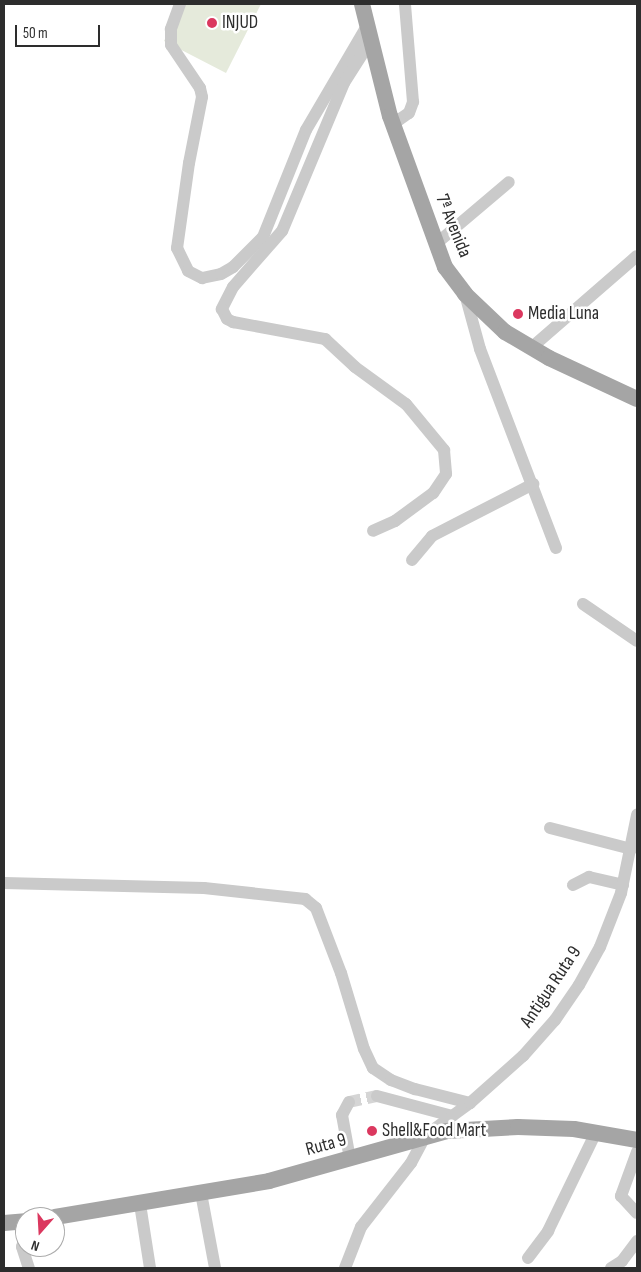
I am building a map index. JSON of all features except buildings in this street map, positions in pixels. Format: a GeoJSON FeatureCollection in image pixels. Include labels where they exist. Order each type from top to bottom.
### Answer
{"type":"FeatureCollection","features":[{"type":"Feature","properties":{"kind":"main road","name":"7ª Avenida"},"geometry":{"type":"LineString","coordinates":[[362,4],[393,124],[445,266],[465,294],[505,332],[531,348],[637,399]]}},
{"type":"Feature","properties":{"kind":"main road","name":"Ruta 9"},"geometry":{"type":"LineString","coordinates":[[65,1215],[269,1181],[350,1159],[426,1135],[469,1129],[518,1128],[596,1132],[637,1140]]}},
{"type":"Feature","properties":{"kind":"street"},"geometry":{"type":"LineString","coordinates":[[180,4],[171,29],[171,45],[200,88],[202,97],[188,171],[177,248],[188,271],[202,278],[221,274],[233,267],[263,237],[306,130],[369,34]]}},
{"type":"Feature","properties":{"kind":"street"},"geometry":{"type":"LineString","coordinates":[[393,124],[409,114],[413,102],[405,4]]}},
{"type":"Feature","properties":{"kind":"street"},"geometry":{"type":"LineString","coordinates":[[369,34],[344,82],[282,231],[233,287],[222,309],[227,319],[233,322],[325,339],[355,367],[406,404],[444,450],[447,464],[442,483],[419,505],[373,532]]}},
{"type":"Feature","properties":{"kind":"street"},"geometry":{"type":"LineString","coordinates":[[436,243],[509,182]]}},
{"type":"Feature","properties":{"kind":"street"},"geometry":{"type":"LineString","coordinates":[[531,348],[637,256]]}},
{"type":"Feature","properties":{"kind":"street"},"geometry":{"type":"LineString","coordinates":[[465,294],[477,342],[556,548]]}},
{"type":"Feature","properties":{"kind":"street"},"geometry":{"type":"LineString","coordinates":[[412,560],[432,536],[533,484]]}},
{"type":"Feature","properties":{"kind":"street"},"geometry":{"type":"LineString","coordinates":[[583,604],[637,641]]}},
{"type":"Feature","properties":{"kind":"street","name":"Antigua Ruta 9"},"geometry":{"type":"LineString","coordinates":[[426,1135],[470,1103],[523,1056],[555,1020],[600,947],[623,885],[632,849],[637,815]]}},
{"type":"Feature","properties":{"kind":"street"},"geometry":{"type":"LineString","coordinates":[[550,828],[632,849]]}},
{"type":"Feature","properties":{"kind":"street"},"geometry":{"type":"LineString","coordinates":[[573,885],[589,877],[623,885]]}},
{"type":"Feature","properties":{"kind":"street"},"geometry":{"type":"LineString","coordinates":[[4,883],[204,888],[306,899],[316,908],[341,973],[364,1049],[374,1068],[391,1080],[415,1089],[470,1103]]}},
{"type":"Feature","properties":{"kind":"street"},"geometry":{"type":"LineString","coordinates":[[377,1096],[452,1116]]}},
{"type":"Feature","properties":{"kind":"street"},"geometry":{"type":"LineString","coordinates":[[348,1102],[342,1116],[350,1159]]}},
{"type":"Feature","properties":{"kind":"street"},"geometry":{"type":"LineString","coordinates":[[528,1258],[548,1231],[596,1132]]}},
{"type":"Feature","properties":{"kind":"street"},"geometry":{"type":"LineString","coordinates":[[345,1268],[361,1227],[411,1163],[426,1135]]}},
{"type":"Feature","properties":{"kind":"street"},"geometry":{"type":"LineString","coordinates":[[637,1152],[621,1196],[637,1213]]}},
{"type":"Feature","properties":{"kind":"street"},"geometry":{"type":"LineString","coordinates":[[201,1193],[214,1268]]}},
{"type":"Feature","properties":{"kind":"street"},"geometry":{"type":"LineString","coordinates":[[140,1204],[150,1268]]}},
{"type":"Feature","properties":{"kind":"street"},"geometry":{"type":"LineString","coordinates":[[611,1268],[622,1261],[637,1241]]}},
{"type":"Feature","properties":{"kind":"shaded area","name":"INJUD"},"geometry":{"type":"Polygon","coordinates":[[[183,4],[261,4],[226,73],[164,41],[183,4]]]}},
{"type":"Feature","properties":{"kind":"tunnel"},"geometry":{"type":"LineString","coordinates":[[349,1102],[377,1096]]}},
{"type":"Feature","properties":{"kind":"place","name":"INJUD"},"geometry":{"type":"Point","coordinates":[212,23]}},
{"type":"Feature","properties":{"kind":"place","name":"Media Luna"},"geometry":{"type":"Point","coordinates":[518,314]}},
{"type":"Feature","properties":{"kind":"place","name":"Shell&Food Mart"},"geometry":{"type":"Point","coordinates":[372,1131]}}]}
